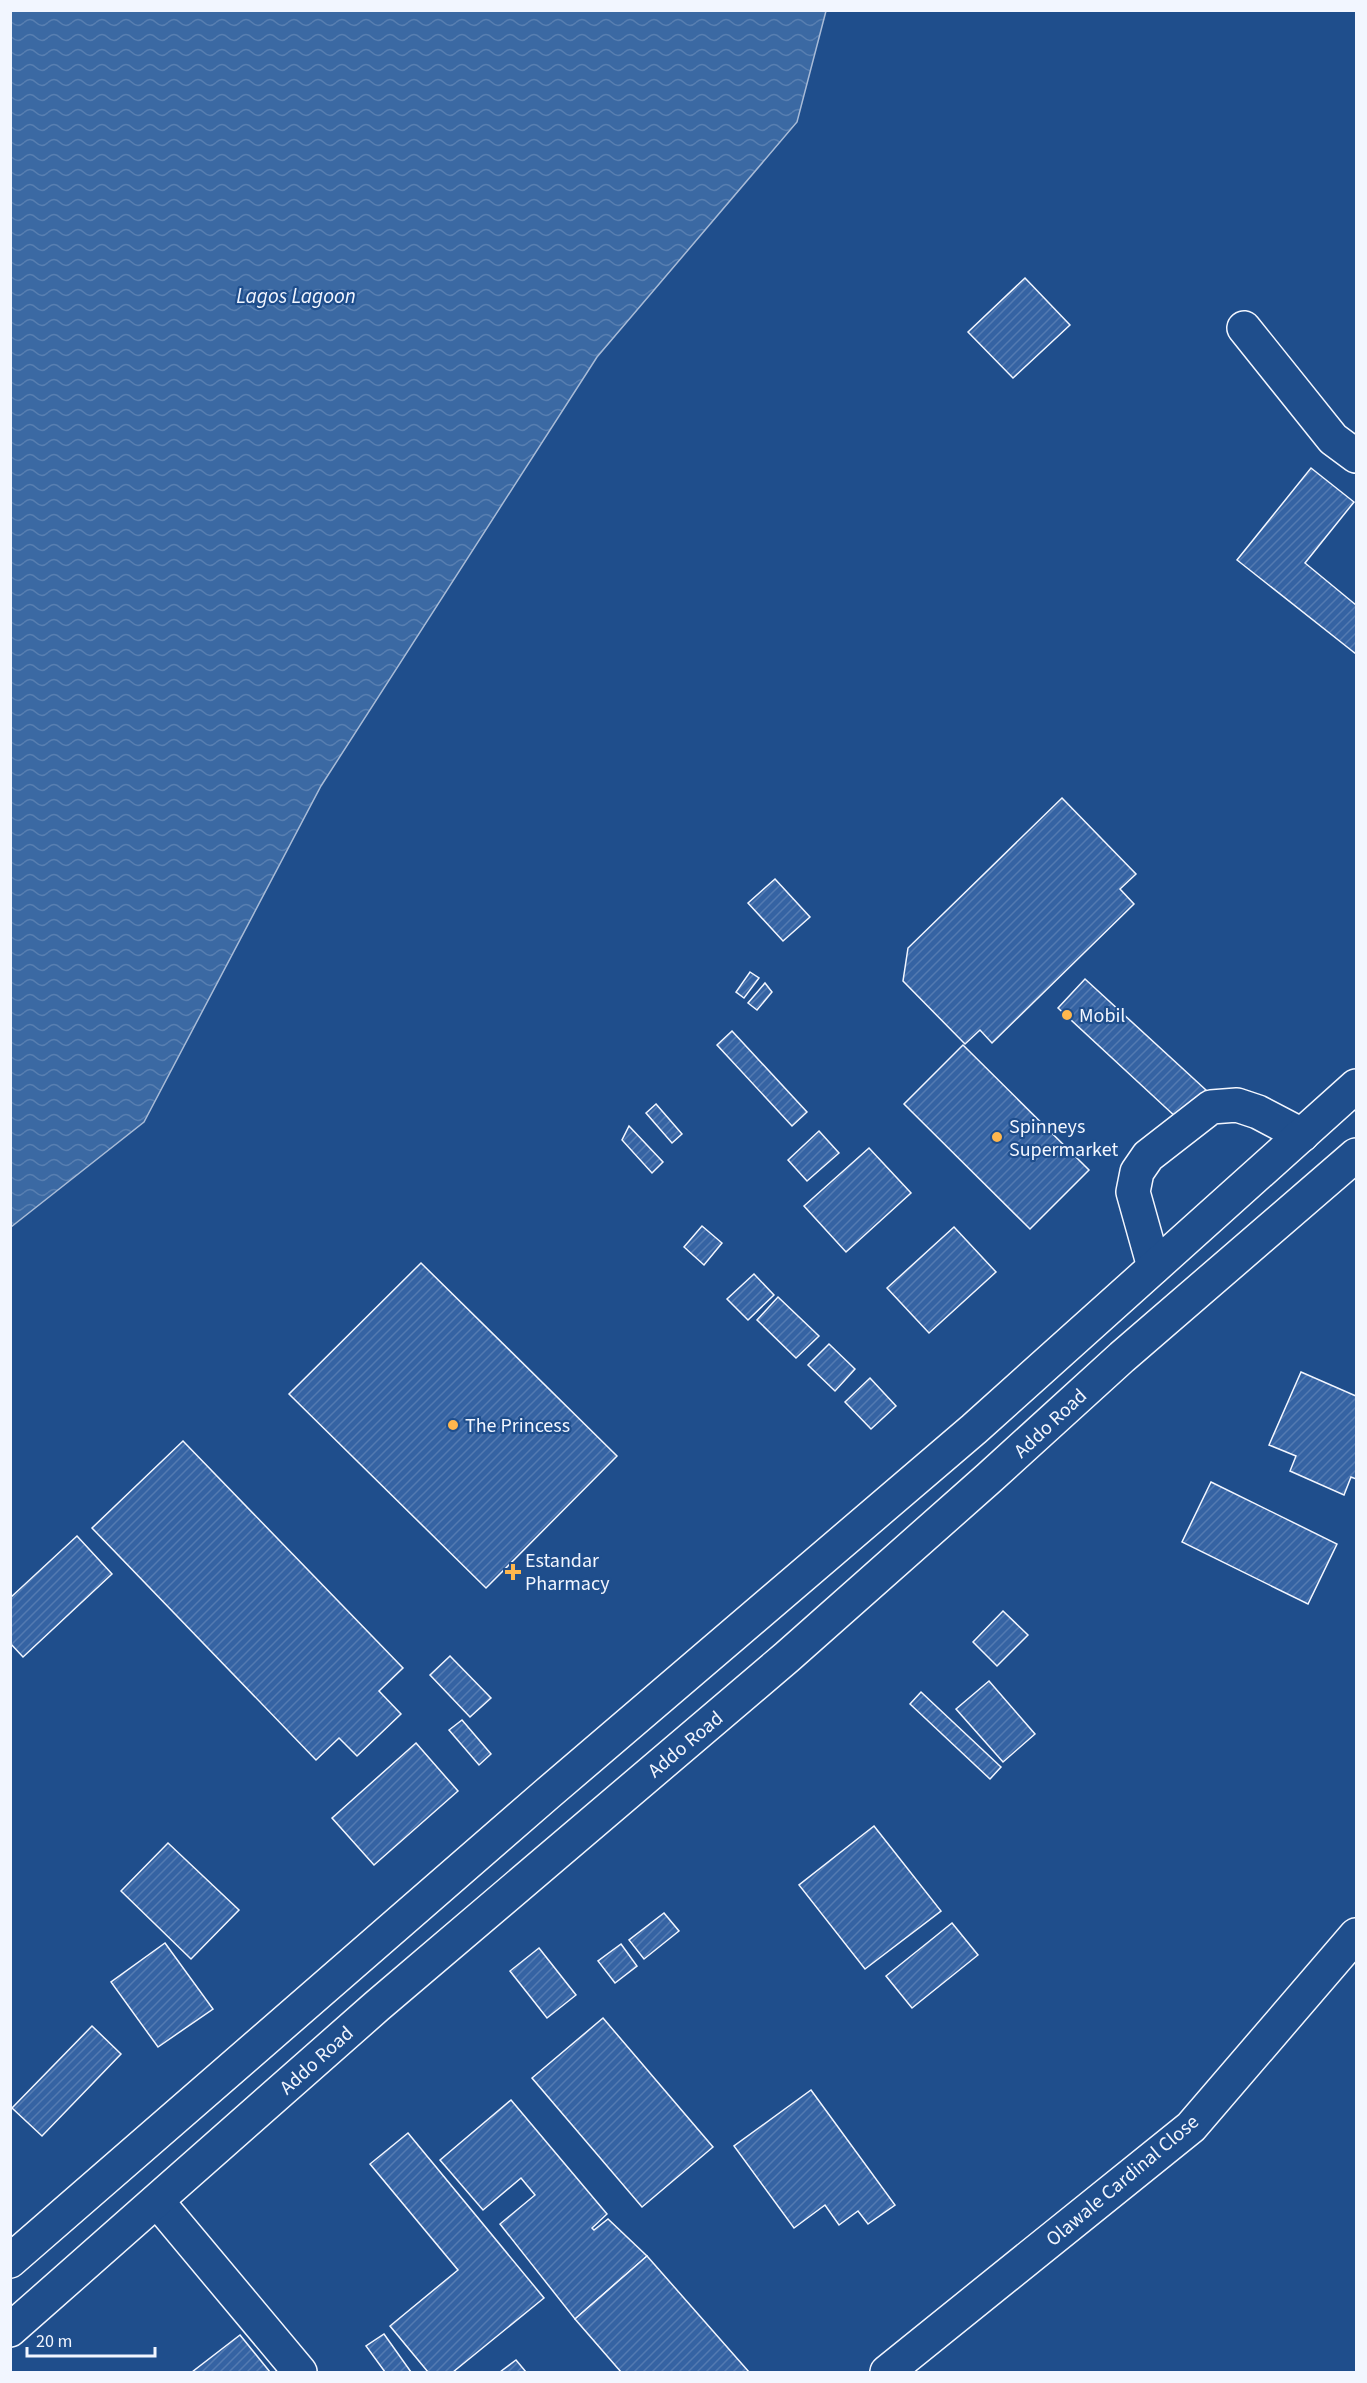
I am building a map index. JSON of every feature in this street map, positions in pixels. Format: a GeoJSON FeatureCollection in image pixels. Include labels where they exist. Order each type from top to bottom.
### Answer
{"type":"FeatureCollection","features":[{"type":"Feature","properties":{"kind":"main road"},"geometry":{"type":"LineString","coordinates":[[1244,328],[1333,439],[1356,456]]}},
{"type":"Feature","properties":{"kind":"main road"},"geometry":{"type":"LineString","coordinates":[[10,2261],[547,1794],[974,1429],[1356,1086]]}},
{"type":"Feature","properties":{"kind":"main road"},"geometry":{"type":"LineString","coordinates":[[1154,1267],[1133,1192],[1137,1173],[1148,1155],[1211,1107],[1237,1105],[1258,1112],[1302,1135]]}},
{"type":"Feature","properties":{"kind":"main road","name":"Addo Road"},"geometry":{"type":"LineString","coordinates":[[10,2330],[377,2006],[788,1657],[1122,1357],[1356,1155]]}},
{"type":"Feature","properties":{"kind":"main road"},"geometry":{"type":"LineString","coordinates":[[1091,1325],[1122,1357]]}},
{"type":"Feature","properties":{"kind":"main road","name":"Olawale Cardinal Close"},"geometry":{"type":"LineString","coordinates":[[886,2373],[1191,2127],[1356,1935]]}},
{"type":"Feature","properties":{"kind":"main road"},"geometry":{"type":"LineString","coordinates":[[157,2201],[300,2373]]}},
{"type":"Feature","properties":{"kind":"water","name":"Lagos Lagoon"},"geometry":{"type":"Polygon","coordinates":[[[11,10],[826,11],[797,122],[597,357],[321,786],[144,1122],[11,1227],[11,10]]]}},
{"type":"Feature","properties":{"kind":"building"},"geometry":{"type":"Polygon","coordinates":[[[1025,278],[1070,325],[1013,378],[968,332],[1025,278]]]}},
{"type":"Feature","properties":{"kind":"building"},"geometry":{"type":"Polygon","coordinates":[[[1311,468],[1354,502],[1305,563],[1356,605],[1356,654],[1237,560],[1311,468]]]}},
{"type":"Feature","properties":{"kind":"building"},"geometry":{"type":"Polygon","coordinates":[[[1062,798],[1136,874],[1120,889],[1134,904],[992,1043],[980,1030],[965,1044],[903,981],[908,948],[1062,798]]]}},
{"type":"Feature","properties":{"kind":"building"},"geometry":{"type":"Polygon","coordinates":[[[775,879],[810,917],[783,941],[748,903],[775,879]]]}},
{"type":"Feature","properties":{"kind":"building"},"geometry":{"type":"Polygon","coordinates":[[[750,972],[759,978],[744,998],[736,992],[750,972]]]}},
{"type":"Feature","properties":{"kind":"building"},"geometry":{"type":"Polygon","coordinates":[[[1085,979],[1206,1090],[1178,1119],[1058,1008],[1085,979]]]}},
{"type":"Feature","properties":{"kind":"building"},"geometry":{"type":"Polygon","coordinates":[[[765,983],[772,992],[757,1010],[748,1003],[765,983]]]}},
{"type":"Feature","properties":{"kind":"building"},"geometry":{"type":"Polygon","coordinates":[[[732,1031],[807,1112],[792,1126],[717,1045],[732,1031]]]}},
{"type":"Feature","properties":{"kind":"building","name":"Spinneys Supermarket"},"geometry":{"type":"Polygon","coordinates":[[[963,1045],[1089,1170],[1030,1229],[904,1104],[963,1045]]]}},
{"type":"Feature","properties":{"kind":"building"},"geometry":{"type":"Polygon","coordinates":[[[656,1104],[682,1134],[672,1143],[646,1113],[656,1104]]]}},
{"type":"Feature","properties":{"kind":"building"},"geometry":{"type":"Polygon","coordinates":[[[629,1126],[663,1162],[652,1173],[622,1140],[629,1126]]]}},
{"type":"Feature","properties":{"kind":"building"},"geometry":{"type":"Polygon","coordinates":[[[819,1131],[839,1153],[807,1181],[788,1160],[819,1131]]]}},
{"type":"Feature","properties":{"kind":"building"},"geometry":{"type":"Polygon","coordinates":[[[869,1148],[911,1193],[846,1252],[804,1206],[869,1148]]]}},
{"type":"Feature","properties":{"kind":"building"},"geometry":{"type":"Polygon","coordinates":[[[702,1226],[722,1243],[704,1265],[684,1247],[702,1226]]]}},
{"type":"Feature","properties":{"kind":"building"},"geometry":{"type":"Polygon","coordinates":[[[954,1227],[996,1272],[929,1333],[887,1288],[954,1227]]]}},
{"type":"Feature","properties":{"kind":"building","name":"The Princess"},"geometry":{"type":"Polygon","coordinates":[[[421,1263],[617,1456],[486,1588],[289,1394],[421,1263]]]}},
{"type":"Feature","properties":{"kind":"building"},"geometry":{"type":"Polygon","coordinates":[[[754,1274],[774,1295],[748,1320],[727,1299],[754,1274]]]}},
{"type":"Feature","properties":{"kind":"building"},"geometry":{"type":"Polygon","coordinates":[[[778,1297],[819,1336],[796,1358],[757,1320],[778,1297]]]}},
{"type":"Feature","properties":{"kind":"building"},"geometry":{"type":"Polygon","coordinates":[[[829,1344],[855,1369],[835,1391],[808,1365],[829,1344]]]}},
{"type":"Feature","properties":{"kind":"building"},"geometry":{"type":"Polygon","coordinates":[[[1301,1372],[1356,1396],[1356,1479],[1351,1477],[1344,1495],[1290,1471],[1296,1456],[1269,1445],[1301,1372]]]}},
{"type":"Feature","properties":{"kind":"building"},"geometry":{"type":"Polygon","coordinates":[[[870,1378],[896,1406],[871,1429],[845,1402],[870,1378]]]}},
{"type":"Feature","properties":{"kind":"building"},"geometry":{"type":"Polygon","coordinates":[[[183,1441],[403,1668],[379,1691],[401,1714],[357,1756],[339,1738],[316,1760],[92,1528],[183,1441]]]}},
{"type":"Feature","properties":{"kind":"building"},"geometry":{"type":"Polygon","coordinates":[[[1211,1482],[1337,1544],[1308,1604],[1182,1542],[1211,1482]]]}},
{"type":"Feature","properties":{"kind":"building"},"geometry":{"type":"Polygon","coordinates":[[[77,1536],[112,1574],[23,1657],[10,1643],[10,1598],[77,1536]]]}},
{"type":"Feature","properties":{"kind":"building"},"geometry":{"type":"Polygon","coordinates":[[[1003,1611],[1028,1635],[997,1666],[973,1642],[1003,1611]]]}},
{"type":"Feature","properties":{"kind":"building"},"geometry":{"type":"Polygon","coordinates":[[[450,1656],[491,1698],[470,1717],[430,1675],[450,1656]]]}},
{"type":"Feature","properties":{"kind":"building"},"geometry":{"type":"Polygon","coordinates":[[[989,1681],[1035,1734],[1003,1762],[956,1709],[989,1681]]]}},
{"type":"Feature","properties":{"kind":"building"},"geometry":{"type":"Polygon","coordinates":[[[921,1692],[1001,1767],[990,1779],[910,1704],[921,1692]]]}},
{"type":"Feature","properties":{"kind":"building"},"geometry":{"type":"Polygon","coordinates":[[[462,1720],[491,1754],[479,1765],[449,1730],[462,1720]]]}},
{"type":"Feature","properties":{"kind":"building"},"geometry":{"type":"Polygon","coordinates":[[[416,1743],[458,1791],[374,1865],[332,1818],[416,1743]]]}},
{"type":"Feature","properties":{"kind":"building"},"geometry":{"type":"Polygon","coordinates":[[[874,1826],[941,1911],[865,1969],[799,1885],[874,1826]]]}},
{"type":"Feature","properties":{"kind":"building"},"geometry":{"type":"Polygon","coordinates":[[[168,1843],[239,1910],[191,1959],[121,1891],[168,1843]]]}},
{"type":"Feature","properties":{"kind":"building"},"geometry":{"type":"Polygon","coordinates":[[[664,1913],[679,1931],[644,1959],[629,1940],[664,1913]]]}},
{"type":"Feature","properties":{"kind":"building"},"geometry":{"type":"Polygon","coordinates":[[[952,1923],[978,1955],[912,2008],[886,1976],[952,1923]]]}},
{"type":"Feature","properties":{"kind":"building"},"geometry":{"type":"Polygon","coordinates":[[[165,1943],[213,2009],[158,2047],[111,1982],[165,1943]]]}},
{"type":"Feature","properties":{"kind":"building"},"geometry":{"type":"Polygon","coordinates":[[[621,1944],[637,1966],[615,1983],[598,1961],[621,1944]]]}},
{"type":"Feature","properties":{"kind":"building"},"geometry":{"type":"Polygon","coordinates":[[[539,1948],[576,1995],[547,2018],[510,1971],[539,1948]]]}},
{"type":"Feature","properties":{"kind":"building"},"geometry":{"type":"Polygon","coordinates":[[[603,2018],[713,2147],[642,2207],[532,2078],[603,2018]]]}},
{"type":"Feature","properties":{"kind":"building"},"geometry":{"type":"Polygon","coordinates":[[[92,2026],[121,2054],[42,2136],[12,2108],[92,2026]]]}},
{"type":"Feature","properties":{"kind":"building"},"geometry":{"type":"Polygon","coordinates":[[[811,2090],[895,2205],[868,2224],[858,2211],[839,2225],[825,2205],[794,2228],[734,2146],[811,2090]]]}},
{"type":"Feature","properties":{"kind":"building"},"geometry":{"type":"Polygon","coordinates":[[[511,2100],[607,2214],[592,2228],[594,2230],[608,2219],[647,2256],[575,2319],[500,2224],[535,2195],[521,2178],[483,2210],[440,2160],[511,2100]]]}},
{"type":"Feature","properties":{"kind":"building"},"geometry":{"type":"Polygon","coordinates":[[[408,2133],[544,2298],[453,2372],[428,2372],[390,2326],[458,2270],[370,2164],[408,2133]]]}},
{"type":"Feature","properties":{"kind":"building"},"geometry":{"type":"Polygon","coordinates":[[[647,2256],[749,2372],[621,2372],[575,2319],[647,2256]]]}},
{"type":"Feature","properties":{"kind":"building"},"geometry":{"type":"Polygon","coordinates":[[[384,2334],[411,2372],[385,2372],[366,2346],[384,2334]]]}},
{"type":"Feature","properties":{"kind":"building"},"geometry":{"type":"Polygon","coordinates":[[[240,2335],[270,2372],[192,2372],[240,2335]]]}},
{"type":"Feature","properties":{"kind":"building"},"geometry":{"type":"Polygon","coordinates":[[[516,2360],[526,2372],[500,2372],[516,2360]]]}},
{"type":"Feature","properties":{"kind":"place","name":"Mobil"},"geometry":{"type":"Point","coordinates":[1067,1015]}},
{"type":"Feature","properties":{"kind":"place","name":"Spinneys Supermarket"},"geometry":{"type":"Point","coordinates":[997,1137]}},
{"type":"Feature","properties":{"kind":"place","name":"The Princess"},"geometry":{"type":"Point","coordinates":[453,1425]}},
{"type":"Feature","properties":{"kind":"place","name":"Estandar Pharmacy"},"geometry":{"type":"Point","coordinates":[513,1572]}}]}
